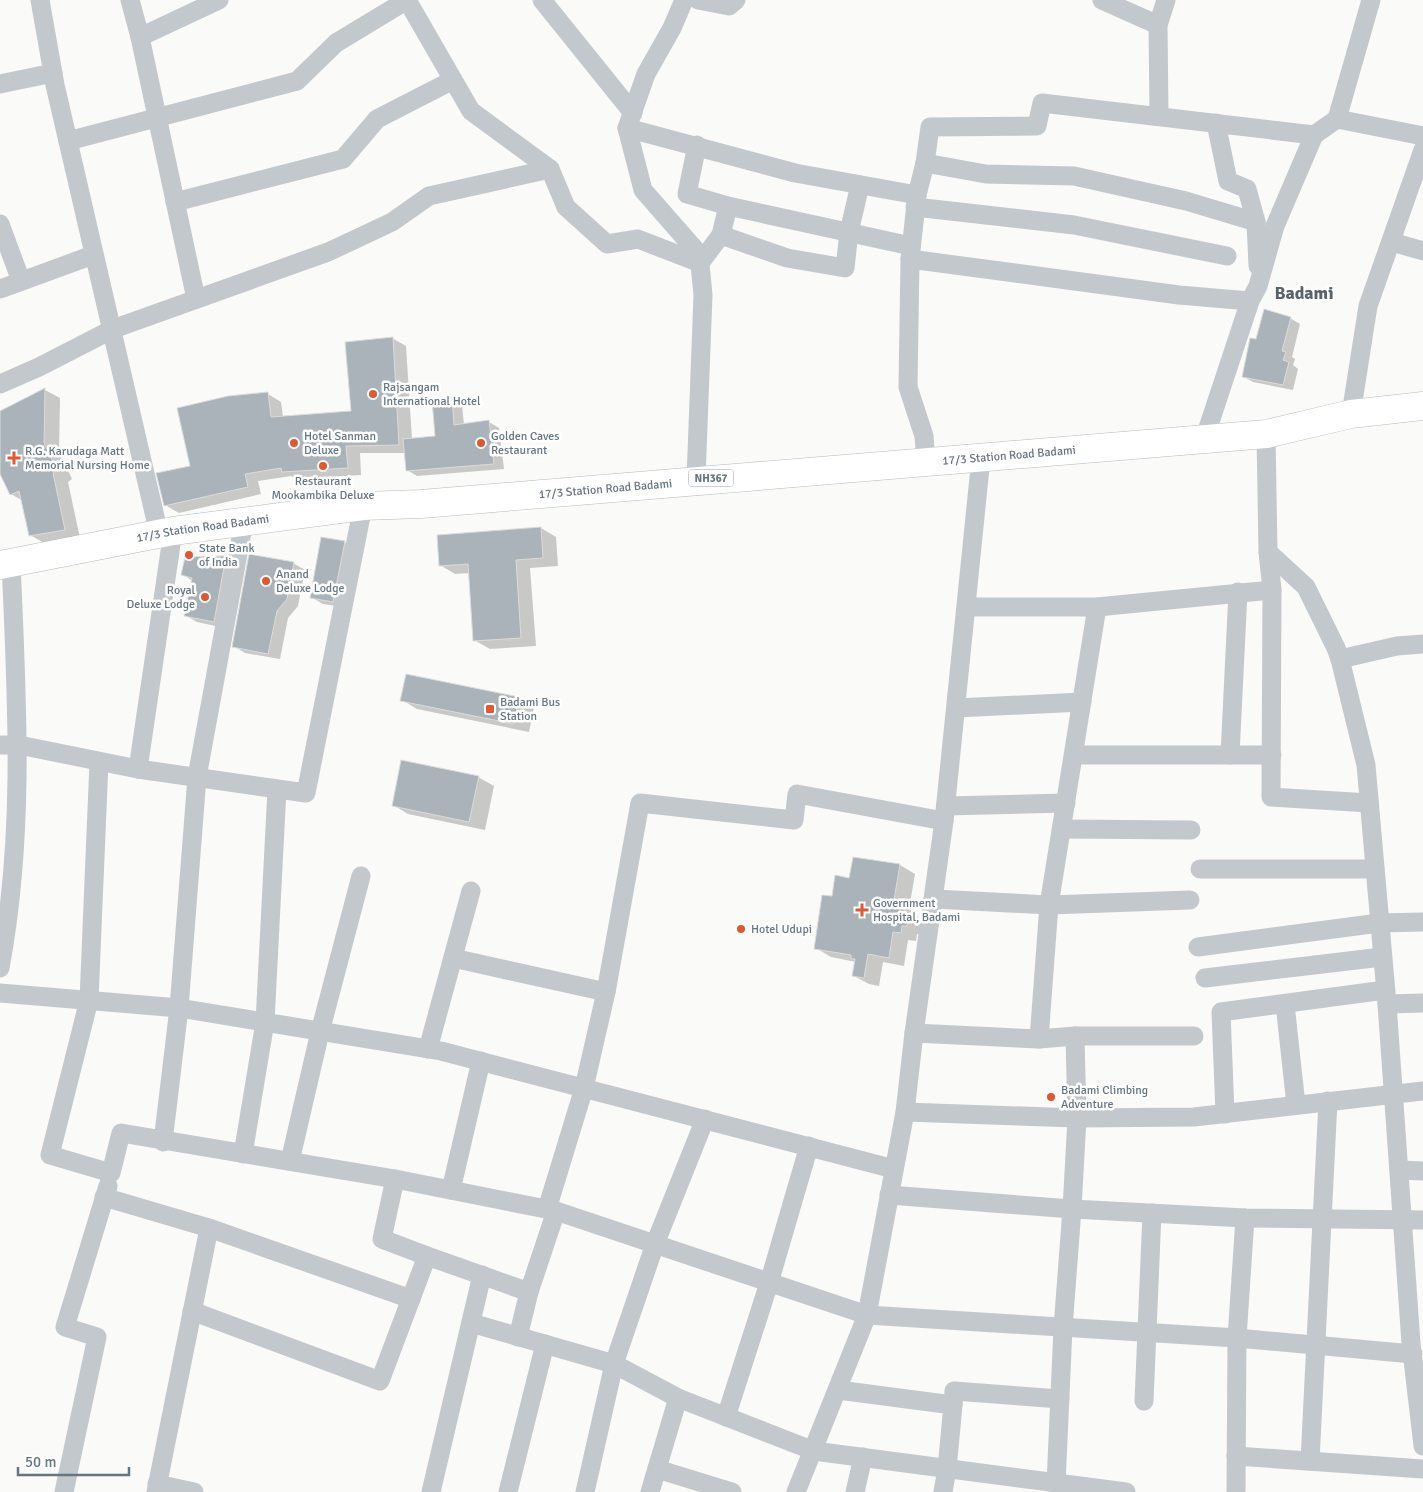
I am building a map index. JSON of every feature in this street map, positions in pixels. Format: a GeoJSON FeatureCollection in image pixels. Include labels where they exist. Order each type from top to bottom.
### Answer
{"type":"FeatureCollection","features":[{"type":"Feature","properties":{"kind":"highway","name":"17/3 Station Road Badami"},"geometry":{"type":"LineString","coordinates":[[5,564],[166,532],[363,506],[431,503],[696,479],[981,458],[1205,437],[1266,434],[1351,414],[1423,406]]}},
{"type":"Feature","properties":{"kind":"street"},"geometry":{"type":"LineString","coordinates":[[40,0],[53,73],[93,255],[166,532],[138,769]]}},
{"type":"Feature","properties":{"kind":"street"},"geometry":{"type":"LineString","coordinates":[[130,0],[140,36],[196,299]]}},
{"type":"Feature","properties":{"kind":"street"},"geometry":{"type":"LineString","coordinates":[[140,36],[220,0]]}},
{"type":"Feature","properties":{"kind":"street"},"geometry":{"type":"LineString","coordinates":[[68,141],[297,81],[336,43],[407,0],[471,111],[550,169],[566,207],[606,244],[638,239],[700,263]]}},
{"type":"Feature","properties":{"kind":"street"},"geometry":{"type":"LineString","coordinates":[[542,0],[630,120],[643,190],[699,254],[703,295],[696,479]]}},
{"type":"Feature","properties":{"kind":"street"},"geometry":{"type":"LineString","coordinates":[[630,120],[646,74],[672,28],[684,0]]}},
{"type":"Feature","properties":{"kind":"street"},"geometry":{"type":"LineString","coordinates":[[698,0],[729,6],[736,0]]}},
{"type":"Feature","properties":{"kind":"street"},"geometry":{"type":"LineString","coordinates":[[1102,0],[1158,25]]}},
{"type":"Feature","properties":{"kind":"street"},"geometry":{"type":"LineString","coordinates":[[1159,115],[1158,25],[1166,0]]}},
{"type":"Feature","properties":{"kind":"street"},"geometry":{"type":"LineString","coordinates":[[1205,437],[1275,226],[1314,134],[1337,119],[1371,0]]}},
{"type":"Feature","properties":{"kind":"street"},"geometry":{"type":"LineString","coordinates":[[0,84],[53,73]]}},
{"type":"Feature","properties":{"kind":"street"},"geometry":{"type":"LineString","coordinates":[[175,202],[343,159],[377,119],[453,80]]}},
{"type":"Feature","properties":{"kind":"street"},"geometry":{"type":"LineString","coordinates":[[926,462],[924,436],[908,387],[911,253],[916,201],[926,163],[930,127],[1037,126],[1042,103],[1314,134]]}},
{"type":"Feature","properties":{"kind":"street"},"geometry":{"type":"LineString","coordinates":[[1337,119],[1423,136]]}},
{"type":"Feature","properties":{"kind":"street"},"geometry":{"type":"LineString","coordinates":[[630,120],[697,145],[795,173],[860,185],[916,201],[1074,226],[1227,256]]}},
{"type":"Feature","properties":{"kind":"street"},"geometry":{"type":"LineString","coordinates":[[1216,122],[1228,181],[1247,189],[1256,222],[1254,294]]}},
{"type":"Feature","properties":{"kind":"street"},"geometry":{"type":"LineString","coordinates":[[697,145],[687,194],[728,206],[848,232],[911,253],[1179,295],[1254,294]]}},
{"type":"Feature","properties":{"kind":"street"},"geometry":{"type":"LineString","coordinates":[[1351,414],[1368,306],[1423,150]]}},
{"type":"Feature","properties":{"kind":"street"},"geometry":{"type":"LineString","coordinates":[[926,163],[986,174],[1074,176],[1186,201],[1256,222]]}},
{"type":"Feature","properties":{"kind":"street"},"geometry":{"type":"LineString","coordinates":[[0,384],[39,367],[113,329],[328,252],[392,222],[429,196],[550,169]]}},
{"type":"Feature","properties":{"kind":"street"},"geometry":{"type":"LineString","coordinates":[[721,235],[788,258],[845,268],[848,232],[860,185]]}},
{"type":"Feature","properties":{"kind":"street"},"geometry":{"type":"LineString","coordinates":[[700,263],[721,235],[728,206]]}},
{"type":"Feature","properties":{"kind":"street"},"geometry":{"type":"LineString","coordinates":[[0,224],[21,281]]}},
{"type":"Feature","properties":{"kind":"street"},"geometry":{"type":"LineString","coordinates":[[1392,242],[1423,251]]}},
{"type":"Feature","properties":{"kind":"street"},"geometry":{"type":"LineString","coordinates":[[0,289],[93,255]]}},
{"type":"Feature","properties":{"kind":"street"},"geometry":{"type":"LineString","coordinates":[[1266,434],[1268,552],[1272,590],[1271,797],[1369,803]]}},
{"type":"Feature","properties":{"kind":"street"},"geometry":{"type":"LineString","coordinates":[[796,1492],[867,1315],[905,1112],[914,1033],[945,814],[981,458]]}},
{"type":"Feature","properties":{"kind":"street"},"geometry":{"type":"LineString","coordinates":[[9,745],[138,769],[306,793],[363,506]]}},
{"type":"Feature","properties":{"kind":"street"},"geometry":{"type":"LineString","coordinates":[[163,1142],[179,1008],[197,777],[244,521]]}},
{"type":"Feature","properties":{"kind":"street"},"geometry":{"type":"LineString","coordinates":[[1268,552],[1306,587],[1340,659],[1366,764],[1403,1220],[1415,1279],[1416,1346],[1423,1446]]}},
{"type":"Feature","properties":{"kind":"street"},"geometry":{"type":"LineString","coordinates":[[0,968],[6,936],[9,745],[5,564]]}},
{"type":"Feature","properties":{"kind":"street"},"geometry":{"type":"LineString","coordinates":[[967,608],[1097,607],[1272,590]]}},
{"type":"Feature","properties":{"kind":"street"},"geometry":{"type":"LineString","coordinates":[[1230,755],[1238,592]]}},
{"type":"Feature","properties":{"kind":"street"},"geometry":{"type":"LineString","coordinates":[[1039,1039],[1049,905],[1075,755],[1097,607]]}},
{"type":"Feature","properties":{"kind":"street"},"geometry":{"type":"LineString","coordinates":[[1340,659],[1397,646],[1423,644]]}},
{"type":"Feature","properties":{"kind":"street"},"geometry":{"type":"LineString","coordinates":[[956,708],[1082,702]]}},
{"type":"Feature","properties":{"kind":"street"},"geometry":{"type":"LineString","coordinates":[[1075,755],[1272,755]]}},
{"type":"Feature","properties":{"kind":"street"},"geometry":{"type":"LineString","coordinates":[[99,762],[89,1000],[50,1155],[112,1173]]}},
{"type":"Feature","properties":{"kind":"street"},"geometry":{"type":"LineString","coordinates":[[244,1154],[264,1022],[277,789]]}},
{"type":"Feature","properties":{"kind":"street"},"geometry":{"type":"LineString","coordinates":[[518,1337],[584,1088],[606,992],[640,803],[794,820],[797,794],[945,814],[1066,803]]}},
{"type":"Feature","properties":{"kind":"street"},"geometry":{"type":"LineString","coordinates":[[1062,829],[1190,830]]}},
{"type":"Feature","properties":{"kind":"street"},"geometry":{"type":"LineString","coordinates":[[1200,869],[1375,869]]}},
{"type":"Feature","properties":{"kind":"street"},"geometry":{"type":"LineString","coordinates":[[290,1161],[320,1032],[361,876]]}},
{"type":"Feature","properties":{"kind":"street"},"geometry":{"type":"LineString","coordinates":[[428,1049],[472,891]]}},
{"type":"Feature","properties":{"kind":"street"},"geometry":{"type":"LineString","coordinates":[[934,899],[1049,905],[1190,900]]}},
{"type":"Feature","properties":{"kind":"street"},"geometry":{"type":"LineString","coordinates":[[1198,947],[1379,923],[1423,922]]}},
{"type":"Feature","properties":{"kind":"street"},"geometry":{"type":"LineString","coordinates":[[453,958],[606,992]]}},
{"type":"Feature","properties":{"kind":"street"},"geometry":{"type":"LineString","coordinates":[[1205,978],[1382,958]]}},
{"type":"Feature","properties":{"kind":"street"},"geometry":{"type":"LineString","coordinates":[[0,993],[179,1008],[428,1049],[481,1061],[894,1169]]}},
{"type":"Feature","properties":{"kind":"street"},"geometry":{"type":"LineString","coordinates":[[1225,1114],[1221,1012],[1285,1004],[1386,997],[1423,1003]]}},
{"type":"Feature","properties":{"kind":"street"},"geometry":{"type":"LineString","coordinates":[[1285,1004],[1296,1105]]}},
{"type":"Feature","properties":{"kind":"street"},"geometry":{"type":"LineString","coordinates":[[914,1033],[1039,1039],[1075,1036],[1194,1036]]}},
{"type":"Feature","properties":{"kind":"street"},"geometry":{"type":"LineString","coordinates":[[1056,1484],[1063,1328],[1077,1118],[1075,1036]]}},
{"type":"Feature","properties":{"kind":"street"},"geometry":{"type":"LineString","coordinates":[[451,1190],[481,1061]]}},
{"type":"Feature","properties":{"kind":"street"},"geometry":{"type":"LineString","coordinates":[[905,1112],[1077,1118],[1194,1117],[1423,1091]]}},
{"type":"Feature","properties":{"kind":"street"},"geometry":{"type":"LineString","coordinates":[[1310,1461],[1314,1345],[1324,1219],[1328,1101]]}},
{"type":"Feature","properties":{"kind":"street"},"geometry":{"type":"LineString","coordinates":[[585,1492],[614,1364],[654,1244],[705,1119]]}},
{"type":"Feature","properties":{"kind":"street"},"geometry":{"type":"LineString","coordinates":[[64,1492],[97,1337],[65,1328],[112,1173],[121,1133],[163,1142],[395,1179],[552,1210],[867,1315],[1237,1338],[1314,1345],[1416,1346]]}},
{"type":"Feature","properties":{"kind":"street"},"geometry":{"type":"LineString","coordinates":[[726,1417],[769,1283],[809,1146]]}},
{"type":"Feature","properties":{"kind":"street"},"geometry":{"type":"LineString","coordinates":[[1399,1170],[1423,1171]]}},
{"type":"Feature","properties":{"kind":"street"},"geometry":{"type":"LineString","coordinates":[[395,1179],[382,1239],[529,1292]]}},
{"type":"Feature","properties":{"kind":"street"},"geometry":{"type":"LineString","coordinates":[[889,1196],[1072,1209],[1245,1218],[1423,1220]]}},
{"type":"Feature","properties":{"kind":"street"},"geometry":{"type":"LineString","coordinates":[[104,1197],[209,1228],[411,1299]]}},
{"type":"Feature","properties":{"kind":"street"},"geometry":{"type":"LineString","coordinates":[[1144,1401],[1152,1213]]}},
{"type":"Feature","properties":{"kind":"street"},"geometry":{"type":"LineString","coordinates":[[1236,1492],[1237,1338],[1245,1218]]}},
{"type":"Feature","properties":{"kind":"street"},"geometry":{"type":"LineString","coordinates":[[194,1492],[156,1488],[209,1228]]}},
{"type":"Feature","properties":{"kind":"street"},"geometry":{"type":"LineString","coordinates":[[192,1311],[380,1381],[427,1256]]}},
{"type":"Feature","properties":{"kind":"street"},"geometry":{"type":"LineString","coordinates":[[432,1492],[482,1275]]}},
{"type":"Feature","properties":{"kind":"street"},"geometry":{"type":"LineString","coordinates":[[472,1324],[614,1364],[678,1398],[814,1451],[947,1469],[1006,1484],[1056,1484],[1086,1490],[1126,1492]]}},
{"type":"Feature","properties":{"kind":"street"},"geometry":{"type":"LineString","coordinates":[[508,1492],[544,1344]]}},
{"type":"Feature","properties":{"kind":"street"},"geometry":{"type":"LineString","coordinates":[[838,1390],[953,1405]]}},
{"type":"Feature","properties":{"kind":"street"},"geometry":{"type":"LineString","coordinates":[[942,1492],[947,1469],[954,1391],[1060,1399]]}},
{"type":"Feature","properties":{"kind":"street"},"geometry":{"type":"LineString","coordinates":[[650,1492],[678,1398]]}},
{"type":"Feature","properties":{"kind":"street"},"geometry":{"type":"LineString","coordinates":[[1236,1456],[1423,1469]]}},
{"type":"Feature","properties":{"kind":"street"},"geometry":{"type":"LineString","coordinates":[[855,1492],[863,1457]]}},
{"type":"Feature","properties":{"kind":"street"},"geometry":{"type":"LineString","coordinates":[[657,1469],[732,1492]]}},
{"type":"Feature","properties":{"kind":"building"},"geometry":{"type":"Polygon","coordinates":[[[1264,309],[1291,317],[1282,351],[1286,352],[1283,360],[1289,362],[1283,385],[1242,377],[1250,338],[1256,339],[1264,309]]]}},
{"type":"Feature","properties":{"kind":"building"},"geometry":{"type":"Polygon","coordinates":[[[393,337],[399,445],[346,446],[348,468],[282,472],[281,468],[245,474],[248,487],[164,506],[156,473],[190,466],[177,408],[228,396],[268,392],[271,417],[351,411],[345,342],[393,337]]]}},
{"type":"Feature","properties":{"kind":"building"},"geometry":{"type":"Polygon","coordinates":[[[45,388],[44,443],[57,470],[53,473],[65,530],[29,536],[19,491],[10,495],[0,474],[0,411],[45,388]]]}},
{"type":"Feature","properties":{"kind":"building"},"geometry":{"type":"Polygon","coordinates":[[[452,398],[454,425],[489,420],[494,464],[406,471],[403,439],[435,436],[432,400],[452,398]]]}},
{"type":"Feature","properties":{"kind":"building"},"geometry":{"type":"Polygon","coordinates":[[[541,527],[543,558],[516,560],[521,638],[473,641],[468,564],[439,566],[437,535],[541,527]]]}},
{"type":"Feature","properties":{"kind":"building"},"geometry":{"type":"Polygon","coordinates":[[[321,537],[345,541],[333,602],[310,598],[321,537]]]}},
{"type":"Feature","properties":{"kind":"building"},"geometry":{"type":"Polygon","coordinates":[[[249,554],[294,562],[287,599],[277,611],[268,654],[232,647],[249,554]]]}},
{"type":"Feature","properties":{"kind":"building","name":"Royal Deluxe Lodge"},"geometry":{"type":"Polygon","coordinates":[[[226,556],[214,622],[184,616],[192,578],[181,575],[185,557],[226,556]]]}},
{"type":"Feature","properties":{"kind":"building"},"geometry":{"type":"Polygon","coordinates":[[[406,674],[519,697],[514,724],[400,701],[406,674]]]}},
{"type":"Feature","properties":{"kind":"building"},"geometry":{"type":"Polygon","coordinates":[[[401,760],[479,776],[469,822],[392,806],[401,760]]]}},
{"type":"Feature","properties":{"kind":"building"},"geometry":{"type":"Polygon","coordinates":[[[853,857],[900,864],[894,900],[899,901],[898,907],[904,908],[904,911],[909,912],[907,926],[902,926],[901,933],[893,932],[889,958],[868,954],[864,978],[852,976],[855,959],[851,959],[851,955],[814,949],[822,895],[832,896],[835,875],[849,878],[853,857]]]}},
{"type":"Feature","properties":{"kind":"place","name":"Rajsangam International Hotel"},"geometry":{"type":"Point","coordinates":[373,394]}},
{"type":"Feature","properties":{"kind":"place","name":"Hotel Sanman Deluxe"},"geometry":{"type":"Point","coordinates":[294,443]}},
{"type":"Feature","properties":{"kind":"place","name":"Golden Caves Restaurant"},"geometry":{"type":"Point","coordinates":[481,443]}},
{"type":"Feature","properties":{"kind":"place","name":"R.G. Karudaga Matt Memorial Nursing Home"},"geometry":{"type":"Point","coordinates":[14,458]}},
{"type":"Feature","properties":{"kind":"place","name":"Restaurant Mookambika Deluxe"},"geometry":{"type":"Point","coordinates":[323,466]}},
{"type":"Feature","properties":{"kind":"place","name":"State Bank of India"},"geometry":{"type":"Point","coordinates":[189,555]}},
{"type":"Feature","properties":{"kind":"place","name":"Anand Deluxe Lodge"},"geometry":{"type":"Point","coordinates":[266,581]}},
{"type":"Feature","properties":{"kind":"place","name":"Royal Deluxe Lodge"},"geometry":{"type":"Point","coordinates":[205,597]}},
{"type":"Feature","properties":{"kind":"place","name":"Badami Bus Station"},"geometry":{"type":"Point","coordinates":[490,709]}},
{"type":"Feature","properties":{"kind":"place","name":"Government Hospital, Badami"},"geometry":{"type":"Point","coordinates":[862,910]}},
{"type":"Feature","properties":{"kind":"place","name":"Hotel Udupi"},"geometry":{"type":"Point","coordinates":[741,929]}},
{"type":"Feature","properties":{"kind":"place","name":"Badami Climbing Adventure"},"geometry":{"type":"Point","coordinates":[1051,1097]}},
{"type":"Feature","properties":{"kind":"district","name":"Badami"},"geometry":{"type":"Point","coordinates":[1304,293]}}]}
